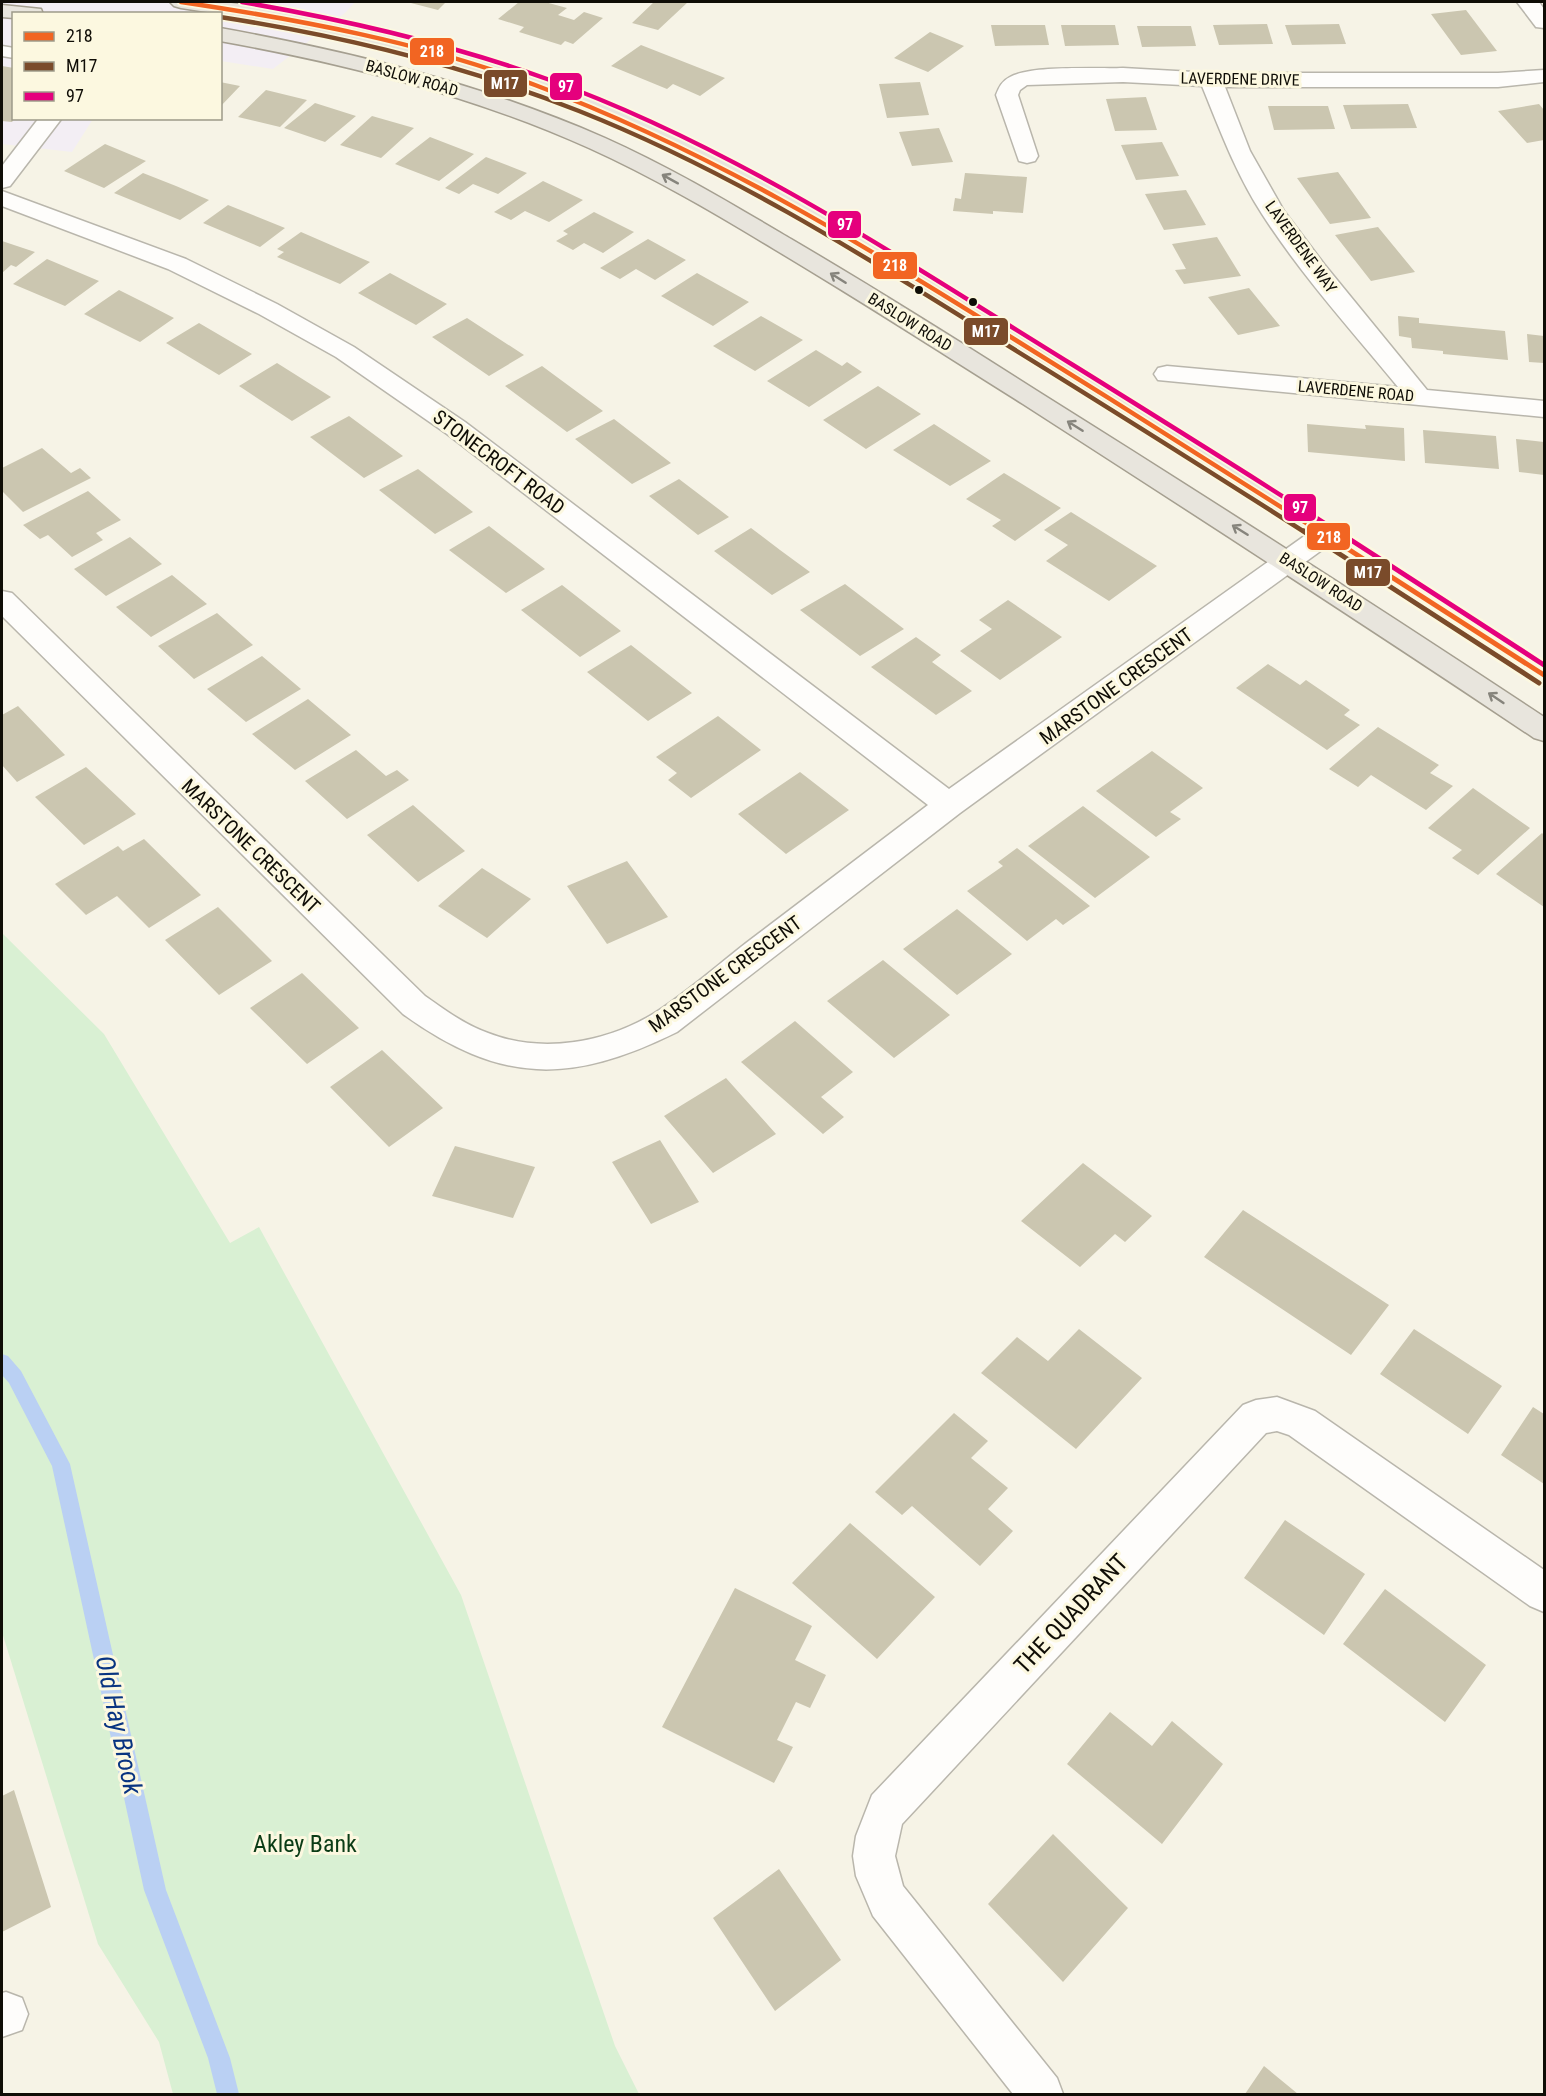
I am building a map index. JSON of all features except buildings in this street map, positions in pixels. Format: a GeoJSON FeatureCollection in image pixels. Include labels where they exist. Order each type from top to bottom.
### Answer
{"type":"FeatureCollection","features":[{"type":"Feature","properties":{"kind":"main road"},"geometry":{"type":"LineString","coordinates":[[181,2],[238,5],[344,29],[492,70],[617,117],[702,157],[786,202],[960,305],[1327,533],[1545,675]]}},
{"type":"Feature","properties":{"kind":"main road","name":"BASLOW ROAD"},"geometry":{"type":"LineString","coordinates":[[222,34],[295,46],[391,70],[449,88],[531,116],[646,166],[722,208],[844,281],[1289,561],[1545,731]]}},
{"type":"Feature","properties":{"kind":"street"},"geometry":{"type":"LineString","coordinates":[[1528,2],[1545,22]]}},
{"type":"Feature","properties":{"kind":"street","name":"LAVERDENE DRIVE"},"geometry":{"type":"LineString","coordinates":[[1027,156],[1008,95],[1011,86],[1020,80],[1037,77],[1123,75],[1211,80],[1498,80],[1545,76]]}},
{"type":"Feature","properties":{"kind":"street","name":"LAVERDENE WAY"},"geometry":{"type":"LineString","coordinates":[[1211,80],[1239,151],[1273,213],[1315,269],[1419,397]]}},
{"type":"Feature","properties":{"kind":"street"},"geometry":{"type":"LineString","coordinates":[[2,181],[49,120]]}},
{"type":"Feature","properties":{"kind":"street","name":"STONECROFT ROAD"},"geometry":{"type":"LineString","coordinates":[[2,198],[177,264],[268,309],[345,352],[456,428],[949,806]]}},
{"type":"Feature","properties":{"kind":"street","name":"LAVERDENE ROAD"},"geometry":{"type":"LineString","coordinates":[[1167,374],[1545,409]]}},
{"type":"Feature","properties":{"kind":"street","name":"MARSTONE CRESCENT"},"geometry":{"type":"LineString","coordinates":[[2,600],[414,1005],[449,1032],[495,1051],[550,1059],[600,1051],[665,1023],[949,806],[1327,533]]}},
{"type":"Feature","properties":{"kind":"street","name":"THE QUADRANT"},"geometry":{"type":"LineString","coordinates":[[1041,2094],[888,1901],[874,1873],[874,1841],[887,1810],[1256,1417],[1277,1414],[1302,1423],[1545,1593]]}},
{"type":"Feature","properties":{"kind":"shaded area"},"geometry":{"type":"Polygon","coordinates":[[[2,2],[355,2],[346,12],[273,69],[222,61],[222,12],[12,12],[12,120],[92,120],[72,152],[2,144],[2,2]]]}},
{"type":"Feature","properties":{"kind":"green space","name":"Akley Bank"},"geometry":{"type":"Polygon","coordinates":[[[2,933],[104,1034],[230,1243],[259,1227],[461,1595],[615,2046],[639,2094],[173,2094],[159,2042],[98,1944],[2,1632],[2,933]]]}},
{"type":"Feature","properties":{"kind":"waterway","name":"Old Hay Brook"},"geometry":{"type":"LineString","coordinates":[[2,1362],[15,1377],[61,1464],[155,1890],[219,2058],[228,2094]]}},
{"type":"Feature","properties":{"kind":"transit line","name":"218"},"geometry":{"type":"LineString","coordinates":[[181,2],[315,24],[447,56],[533,84],[602,111],[670,142],[802,211],[930,286],[1544,675]]}},
{"type":"Feature","properties":{"kind":"transit line","name":"97"},"geometry":{"type":"LineString","coordinates":[[242,2],[375,28],[463,51],[591,96],[717,155],[839,221],[958,293],[1311,514],[1544,665]]}},
{"type":"Feature","properties":{"kind":"transit line","name":"M17"},"geometry":{"type":"LineString","coordinates":[[222,17],[358,42],[494,80],[582,112],[645,139],[708,170],[889,271],[1303,530],[1539,683]]}}]}
